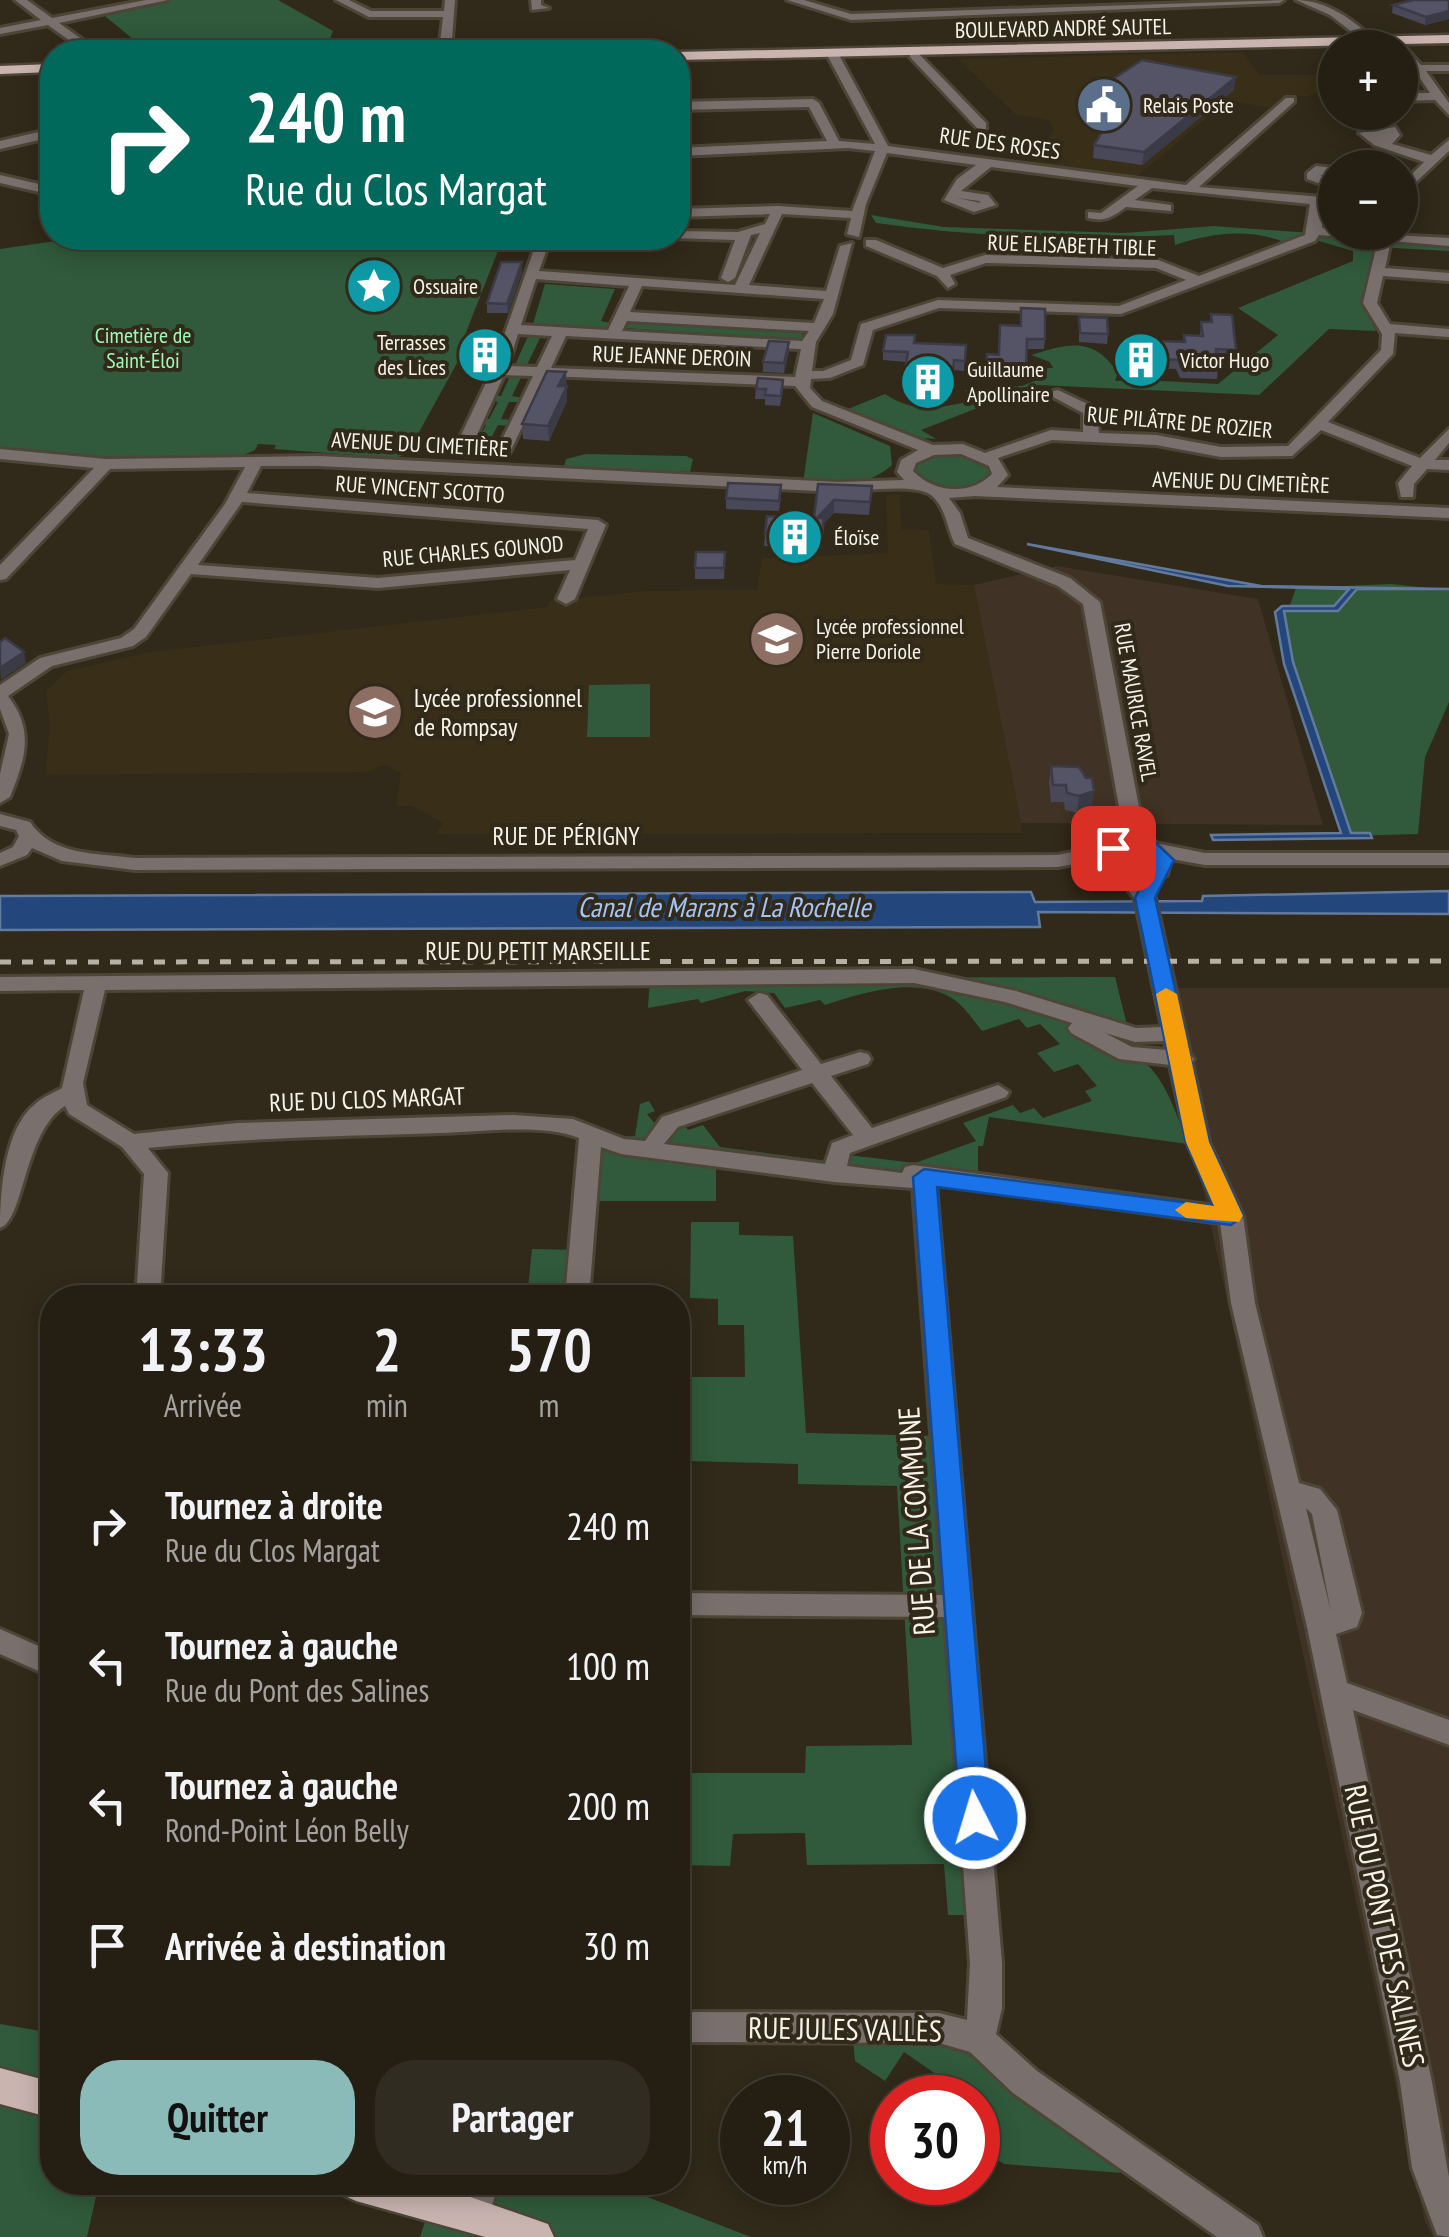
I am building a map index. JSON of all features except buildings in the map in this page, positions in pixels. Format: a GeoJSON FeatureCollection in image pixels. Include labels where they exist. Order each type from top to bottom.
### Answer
{"type":"FeatureCollection","features":[{"type":"Feature","properties":{"kind":"main road","name":"BOULEVARD ANDRÉ SAUTEL"},"geometry":{"type":"LineString","coordinates":[[1418,42],[1449,42]]}},
{"type":"Feature","properties":{"kind":"main road","name":"BOULEVARD ANDRÉ SAUTEL"},"geometry":{"type":"LineString","coordinates":[[1418,45],[1449,42]]}},
{"type":"Feature","properties":{"kind":"main road","name":"BOULEVARD ANDRÉ SAUTEL"},"geometry":{"type":"LineString","coordinates":[[690,58],[1318,43]]}},
{"type":"Feature","properties":{"kind":"main road","name":"BOULEVARD ANDRÉ SAUTEL"},"geometry":{"type":"LineString","coordinates":[[833,55],[1318,48]]}},
{"type":"Feature","properties":{"kind":"main road"},"geometry":{"type":"LineString","coordinates":[[0,72],[40,70]]}},
{"type":"Feature","properties":{"kind":"main road"},"geometry":{"type":"LineString","coordinates":[[0,2086],[40,2097]]}},
{"type":"Feature","properties":{"kind":"main road"},"geometry":{"type":"LineString","coordinates":[[478,2198],[536,2237]]}},
{"type":"Feature","properties":{"kind":"street"},"geometry":{"type":"LineString","coordinates":[[20,0],[76,40]]}},
{"type":"Feature","properties":{"kind":"street"},"geometry":{"type":"LineString","coordinates":[[0,31],[163,0]]}},
{"type":"Feature","properties":{"kind":"street"},"geometry":{"type":"LineString","coordinates":[[342,0],[368,14],[450,7],[447,40]]}},
{"type":"Feature","properties":{"kind":"street"},"geometry":{"type":"LineString","coordinates":[[792,0],[845,17],[1050,5],[1279,0]]}},
{"type":"Feature","properties":{"kind":"street"},"geometry":{"type":"LineString","coordinates":[[946,0],[964,12]]}},
{"type":"Feature","properties":{"kind":"street"},"geometry":{"type":"LineString","coordinates":[[1301,0],[1337,15],[1355,30]]}},
{"type":"Feature","properties":{"kind":"street"},"geometry":{"type":"LineString","coordinates":[[833,55],[882,147],[829,295],[826,314],[809,345],[801,378],[805,394],[817,404],[886,436],[931,450],[963,449],[996,463],[1000,475],[968,492],[952,513]]}},
{"type":"Feature","properties":{"kind":"street"},"geometry":{"type":"LineString","coordinates":[[914,55],[982,126]]}},
{"type":"Feature","properties":{"kind":"street"},"geometry":{"type":"LineString","coordinates":[[1418,68],[1449,68]]}},
{"type":"Feature","properties":{"kind":"street"},"geometry":{"type":"LineString","coordinates":[[1418,68],[1449,111]]}},
{"type":"Feature","properties":{"kind":"street"},"geometry":{"type":"LineString","coordinates":[[1418,97],[1438,96]]}},
{"type":"Feature","properties":{"kind":"street"},"geometry":{"type":"LineString","coordinates":[[1188,190],[1290,100]]}},
{"type":"Feature","properties":{"kind":"street"},"geometry":{"type":"LineString","coordinates":[[690,106],[813,103],[834,143]]}},
{"type":"Feature","properties":{"kind":"street"},"geometry":{"type":"LineString","coordinates":[[734,104],[742,148]]}},
{"type":"Feature","properties":{"kind":"street"},"geometry":{"type":"LineString","coordinates":[[0,145],[40,136]]}},
{"type":"Feature","properties":{"kind":"street","name":"RUE DES ROSES"},"geometry":{"type":"LineString","coordinates":[[690,151],[834,143],[1188,190],[1317,201]]}},
{"type":"Feature","properties":{"kind":"street"},"geometry":{"type":"LineString","coordinates":[[1384,144],[1449,166]]}},
{"type":"Feature","properties":{"kind":"street"},"geometry":{"type":"LineString","coordinates":[[1418,174],[1449,144]]}},
{"type":"Feature","properties":{"kind":"street"},"geometry":{"type":"LineString","coordinates":[[952,192],[966,176],[990,162]]}},
{"type":"Feature","properties":{"kind":"street"},"geometry":{"type":"LineString","coordinates":[[0,179],[40,187]]}},
{"type":"Feature","properties":{"kind":"street"},"geometry":{"type":"LineString","coordinates":[[1093,215],[1102,217],[1150,184]]}},
{"type":"Feature","properties":{"kind":"street"},"geometry":{"type":"LineString","coordinates":[[1257,212],[1248,210],[1265,197]]}},
{"type":"Feature","properties":{"kind":"street"},"geometry":{"type":"LineString","coordinates":[[851,240],[869,237],[871,243],[942,273],[948,278],[947,304],[1121,310],[1310,238],[1315,231],[1317,201]]}},
{"type":"Feature","properties":{"kind":"street"},"geometry":{"type":"LineString","coordinates":[[1120,202],[1166,208]]}},
{"type":"Feature","properties":{"kind":"street"},"geometry":{"type":"LineString","coordinates":[[690,214],[778,210],[857,215]]}},
{"type":"Feature","properties":{"kind":"street"},"geometry":{"type":"LineString","coordinates":[[740,288],[778,210]]}},
{"type":"Feature","properties":{"kind":"street"},"geometry":{"type":"LineString","coordinates":[[724,288],[743,236],[750,229],[766,228]]}},
{"type":"Feature","properties":{"kind":"street"},"geometry":{"type":"LineString","coordinates":[[690,235],[743,236]]}},
{"type":"Feature","properties":{"kind":"street"},"geometry":{"type":"LineString","coordinates":[[1418,239],[1449,242]]}},
{"type":"Feature","properties":{"kind":"street"},"geometry":{"type":"LineString","coordinates":[[539,250],[498,370],[460,447],[499,462],[562,332]]}},
{"type":"Feature","properties":{"kind":"street"},"geometry":{"type":"LineString","coordinates":[[1382,250],[1370,303],[1386,328],[1449,332]]}},
{"type":"Feature","properties":{"kind":"street","name":"RUE ELISABETH TIBLE"},"geometry":{"type":"LineString","coordinates":[[942,273],[994,259],[1152,264],[1200,281]]}},
{"type":"Feature","properties":{"kind":"street"},"geometry":{"type":"LineString","coordinates":[[1376,272],[1449,276]]}},
{"type":"Feature","properties":{"kind":"street"},"geometry":{"type":"LineString","coordinates":[[530,275],[829,295]]}},
{"type":"Feature","properties":{"kind":"street"},"geometry":{"type":"LineString","coordinates":[[613,334],[637,282]]}},
{"type":"Feature","properties":{"kind":"street","name":"RUE JEANNE DEROIN"},"geometry":{"type":"LineString","coordinates":[[498,370],[801,378],[825,375],[858,362],[866,327],[930,304],[947,304]]}},
{"type":"Feature","properties":{"kind":"street"},"geometry":{"type":"LineString","coordinates":[[620,316],[816,327]]}},
{"type":"Feature","properties":{"kind":"street","name":"RUE PILÂTRE DE ROZIER"},"geometry":{"type":"LineString","coordinates":[[987,456],[1051,435],[1156,440],[1208,451],[1292,451],[1388,351],[1391,342],[1386,328]]}},
{"type":"Feature","properties":{"kind":"street"},"geometry":{"type":"LineString","coordinates":[[514,329],[809,345]]}},
{"type":"Feature","properties":{"kind":"street"},"geometry":{"type":"LineString","coordinates":[[1058,394],[1091,411],[1091,437]]}},
{"type":"Feature","properties":{"kind":"street"},"geometry":{"type":"LineString","coordinates":[[1319,424],[1422,464],[1449,465]]}},
{"type":"Feature","properties":{"kind":"street"},"geometry":{"type":"LineString","coordinates":[[1407,494],[1406,483],[1449,434]]}},
{"type":"Feature","properties":{"kind":"street"},"geometry":{"type":"LineString","coordinates":[[886,436],[910,472],[931,450]]}},
{"type":"Feature","properties":{"kind":"street","name":"AVENUE DU CIMETIÈRE"},"geometry":{"type":"LineString","coordinates":[[0,454],[106,464],[499,462],[838,486],[910,472],[936,491],[1449,512]]}},
{"type":"Feature","properties":{"kind":"street"},"geometry":{"type":"LineString","coordinates":[[0,860],[20,851],[14,808],[21,778],[17,765],[19,727],[0,695],[46,662],[127,642],[140,632],[190,569],[238,497],[255,462]]}},
{"type":"Feature","properties":{"kind":"street"},"geometry":{"type":"LineString","coordinates":[[0,574],[106,464]]}},
{"type":"Feature","properties":{"kind":"street","name":"AVENUE DU CIMETIÈRE"},"geometry":{"type":"LineString","coordinates":[[1000,475],[1032,492]]}},
{"type":"Feature","properties":{"kind":"street","name":"RUE MAURICE RAVEL"},"geometry":{"type":"LineString","coordinates":[[936,491],[952,513],[960,542],[1064,582],[1092,602],[1129,807],[1155,859]]}},
{"type":"Feature","properties":{"kind":"street","name":"RUE VINCENT SCOTTO"},"geometry":{"type":"LineString","coordinates":[[238,497],[598,525],[582,564]]}},
{"type":"Feature","properties":{"kind":"street"},"geometry":{"type":"LineString","coordinates":[[566,599],[582,564]]}},
{"type":"Feature","properties":{"kind":"street","name":"RUE CHARLES GOUNOD"},"geometry":{"type":"LineString","coordinates":[[190,569],[378,584],[582,564]]}},
{"type":"Feature","properties":{"kind":"street"},"geometry":{"type":"LineString","coordinates":[[0,797],[17,765]]}},
{"type":"Feature","properties":{"kind":"street","name":"RUE MAURICE RAVEL"},"geometry":{"type":"LineString","coordinates":[[1114,849],[1129,807]]}},
{"type":"Feature","properties":{"kind":"street","name":"RUE DE PÉRIGNY"},"geometry":{"type":"LineString","coordinates":[[15,827],[62,856],[136,864],[1058,861],[1114,849],[1155,859]]}},
{"type":"Feature","properties":{"kind":"street","name":"RUE DU PONT DES SALINES"},"geometry":{"type":"LineString","coordinates":[[1114,849],[1112,868],[1126,876],[1147,906],[1198,1142],[1231,1216],[1243,1303],[1321,1627],[1416,2082],[1429,2168],[1449,2223]]}},
{"type":"Feature","properties":{"kind":"street"},"geometry":{"type":"LineString","coordinates":[[1147,906],[1155,859]]}},
{"type":"Feature","properties":{"kind":"street"},"geometry":{"type":"LineString","coordinates":[[1126,876],[1155,859],[1449,860]]}},
{"type":"Feature","properties":{"kind":"street","name":"RUE DU PETIT MARSEILLE"},"geometry":{"type":"LineString","coordinates":[[0,984],[914,976],[1009,996],[1134,1035],[1176,1034]]}},
{"type":"Feature","properties":{"kind":"street"},"geometry":{"type":"LineString","coordinates":[[97,981],[74,1091],[77,1109],[130,1142],[156,1173],[149,1285]]}},
{"type":"Feature","properties":{"kind":"street"},"geometry":{"type":"LineString","coordinates":[[759,1000],[867,1138]]}},
{"type":"Feature","properties":{"kind":"street","name":"RUE DU PETIT MARSEILLE"},"geometry":{"type":"LineString","coordinates":[[1070,1018],[1077,1026],[1127,1054],[1183,1060]]}},
{"type":"Feature","properties":{"kind":"street"},"geometry":{"type":"LineString","coordinates":[[655,1139],[670,1122],[860,1059]]}},
{"type":"Feature","properties":{"kind":"street"},"geometry":{"type":"LineString","coordinates":[[0,1220],[22,1146],[40,1111],[74,1091]]}},
{"type":"Feature","properties":{"kind":"street"},"geometry":{"type":"LineString","coordinates":[[834,1168],[840,1148],[998,1092]]}},
{"type":"Feature","properties":{"kind":"street","name":"RUE DU CLOS MARGAT"},"geometry":{"type":"LineString","coordinates":[[130,1142],[237,1130],[513,1123],[655,1139],[908,1182],[922,1177],[1231,1216]]}},
{"type":"Feature","properties":{"kind":"street"},"geometry":{"type":"LineString","coordinates":[[579,1285],[598,1135]]}},
{"type":"Feature","properties":{"kind":"street","name":"RUE DU CLOS MARGAT"},"geometry":{"type":"LineString","coordinates":[[598,1135],[620,1146],[834,1168]]}},
{"type":"Feature","properties":{"kind":"street","name":"RUE DE LA COMMUNE"},"geometry":{"type":"LineString","coordinates":[[922,1177],[986,1963],[986,2008],[978,2039]]}},
{"type":"Feature","properties":{"kind":"street"},"geometry":{"type":"LineString","coordinates":[[690,1604],[955,1606]]}},
{"type":"Feature","properties":{"kind":"street"},"geometry":{"type":"LineString","coordinates":[[0,1641],[40,1659]]}},
{"type":"Feature","properties":{"kind":"street"},"geometry":{"type":"LineString","coordinates":[[1334,1692],[1449,1733]]}},
{"type":"Feature","properties":{"kind":"street","name":"RUE JULES VALLÈS"},"geometry":{"type":"LineString","coordinates":[[690,2027],[939,2028],[978,2039],[1025,2082],[1246,2237]]}},
{"type":"Feature","properties":{"kind":"shaded area"},"geometry":{"type":"Polygon","coordinates":[[[1243,52],[1260,75],[1318,75],[1318,92],[1283,96],[1269,108],[1228,100],[1135,178],[1028,164],[1054,130],[1048,120],[1015,114],[958,59],[1243,52]]]}},
{"type":"Feature","properties":{"kind":"shaded area"},"geometry":{"type":"Polygon","coordinates":[[[886,495],[900,495],[901,529],[929,530],[936,584],[974,585],[1023,833],[436,834],[443,823],[412,806],[396,806],[401,773],[385,765],[367,772],[45,775],[50,727],[46,691],[67,671],[149,652],[547,607],[550,601],[646,591],[757,590],[762,558],[888,553],[886,495]]]}},
{"type":"Feature","properties":{"kind":"shaded area"},"geometry":{"type":"Polygon","coordinates":[[[1057,566],[1258,599],[1323,825],[1021,823],[974,585],[1057,566]]]}},
{"type":"Feature","properties":{"kind":"shaded area"},"geometry":{"type":"Polygon","coordinates":[[[1160,988],[1449,988],[1449,2237],[1433,2237],[1425,2222],[1160,988]]]}},
{"type":"Feature","properties":{"kind":"green space"},"geometry":{"type":"Polygon","coordinates":[[[164,0],[278,0],[333,31],[330,40],[134,40],[100,12],[164,0]]]}},
{"type":"Feature","properties":{"kind":"green space"},"geometry":{"type":"Polygon","coordinates":[[[871,215],[944,227],[1124,233],[1214,226],[1318,234],[1318,241],[1302,236],[1284,242],[1230,234],[1175,245],[1174,235],[987,234],[876,223],[871,215]]]}},
{"type":"Feature","properties":{"kind":"green space"},"geometry":{"type":"Polygon","coordinates":[[[1418,241],[1449,243],[1449,251],[1418,249],[1418,241]]]}},
{"type":"Feature","properties":{"kind":"green space","name":"Cimetière de Saint-Éloi"},"geometry":{"type":"Polygon","coordinates":[[[40,243],[40,250],[498,250],[458,353],[462,354],[407,454],[395,458],[274,449],[276,445],[258,444],[255,450],[235,457],[170,462],[91,460],[0,449],[0,249],[40,243]]]}},
{"type":"Feature","properties":{"kind":"green space"},"geometry":{"type":"Polygon","coordinates":[[[1350,250],[1375,250],[1364,302],[1376,331],[1329,329],[1259,395],[1037,385],[921,430],[936,439],[897,436],[843,411],[885,394],[917,407],[972,401],[965,390],[1022,386],[1037,380],[1043,368],[1053,368],[1050,362],[1031,355],[1068,346],[1099,353],[1118,373],[1115,381],[1133,380],[1132,373],[1154,375],[1161,381],[1218,384],[1278,335],[1238,308],[1353,261],[1350,250]]]}},
{"type":"Feature","properties":{"kind":"green space"},"geometry":{"type":"Polygon","coordinates":[[[545,284],[615,289],[601,321],[610,323],[607,331],[532,327],[545,284]]]}},
{"type":"Feature","properties":{"kind":"green space"},"geometry":{"type":"Polygon","coordinates":[[[623,323],[803,333],[801,339],[621,328],[623,323]]]}},
{"type":"Feature","properties":{"kind":"green space"},"geometry":{"type":"Polygon","coordinates":[[[520,332],[553,337],[541,336],[512,396],[524,398],[521,402],[509,402],[501,419],[513,420],[510,426],[498,425],[488,444],[499,448],[474,448],[465,444],[476,444],[486,425],[478,424],[481,418],[489,419],[498,402],[490,400],[492,395],[501,396],[528,336],[516,335],[520,332]]]}},
{"type":"Feature","properties":{"kind":"green space"},"geometry":{"type":"Polygon","coordinates":[[[813,413],[890,446],[892,465],[861,481],[803,483],[813,413]]]}},
{"type":"Feature","properties":{"kind":"green space"},"geometry":{"type":"Polygon","coordinates":[[[941,453],[966,454],[985,462],[990,474],[967,488],[920,481],[912,469],[914,464],[941,453]]]}},
{"type":"Feature","properties":{"kind":"green space"},"geometry":{"type":"Polygon","coordinates":[[[586,454],[693,459],[690,472],[564,467],[566,459],[586,454]]]}},
{"type":"Feature","properties":{"kind":"green space"},"geometry":{"type":"Polygon","coordinates":[[[1391,584],[1449,590],[1449,702],[1425,757],[1418,834],[1348,836],[1288,662],[1282,609],[1289,608],[1296,588],[1391,584]]]}},
{"type":"Feature","properties":{"kind":"green space"},"geometry":{"type":"Polygon","coordinates":[[[650,684],[650,737],[587,737],[589,685],[650,684]]]}},
{"type":"Feature","properties":{"kind":"green space"},"geometry":{"type":"Polygon","coordinates":[[[1115,977],[1128,1029],[1072,1018],[1148,1065],[1167,1094],[1188,1144],[989,1117],[983,1146],[978,1146],[978,1183],[716,1160],[716,1201],[585,1201],[591,1133],[605,1138],[635,1136],[640,1104],[649,1101],[655,1111],[647,1114],[659,1129],[679,1118],[688,1130],[703,1125],[720,1147],[835,1162],[848,1155],[915,1163],[976,1141],[963,1123],[1013,1105],[1020,1113],[1034,1108],[1043,1118],[1092,1101],[1085,1091],[1097,1086],[1078,1064],[1054,1072],[1037,1053],[1060,1044],[1040,1024],[1027,1028],[1019,1019],[982,1031],[956,1001],[926,989],[891,988],[825,1005],[820,1000],[785,1008],[774,993],[745,991],[701,1003],[698,999],[648,1008],[650,978],[1115,977]]]}},
{"type":"Feature","properties":{"kind":"green space"},"geometry":{"type":"Polygon","coordinates":[[[691,1222],[739,1222],[739,1235],[793,1236],[806,1433],[943,1436],[983,1915],[948,1915],[944,1864],[807,1865],[805,1833],[733,1834],[730,1866],[690,1865],[690,1773],[805,1773],[806,1746],[912,1745],[897,1486],[798,1484],[798,1464],[690,1461],[690,1377],[745,1377],[744,1325],[718,1325],[718,1299],[690,1298],[691,1222]]]}},
{"type":"Feature","properties":{"kind":"green space"},"geometry":{"type":"Polygon","coordinates":[[[532,1249],[581,1250],[578,1285],[528,1285],[532,1249]]]}},
{"type":"Feature","properties":{"kind":"green space"},"geometry":{"type":"Polygon","coordinates":[[[0,2024],[40,2031],[40,2195],[96,2195],[87,2237],[0,2237],[0,2024]]]}},
{"type":"Feature","properties":{"kind":"green space"},"geometry":{"type":"Polygon","coordinates":[[[939,2028],[1137,2174],[1004,2164],[1000,2161],[1000,2075],[937,2075],[904,2052],[889,2075],[876,2075],[855,2061],[852,2029],[939,2028]]]}},
{"type":"Feature","properties":{"kind":"green space"},"geometry":{"type":"Polygon","coordinates":[[[401,2195],[642,2195],[751,2237],[420,2237],[431,2203],[401,2195]]]}},
{"type":"Feature","properties":{"kind":"water"},"geometry":{"type":"Polygon","coordinates":[[[1027,544],[1261,586],[1449,589],[1357,589],[1338,611],[1284,611],[1293,662],[1351,833],[1370,833],[1372,838],[1213,840],[1211,835],[1341,833],[1284,664],[1275,612],[1282,606],[1334,606],[1349,589],[1228,586],[1027,544]]]}},
{"type":"Feature","properties":{"kind":"water","name":"Canal de Marans à La Rochelle"},"geometry":{"type":"Polygon","coordinates":[[[1449,891],[1449,914],[1038,912],[1040,927],[0,930],[0,896],[1031,892],[1035,902],[1202,901],[1203,896],[1449,891]]]}},
{"type":"Feature","properties":{"kind":"railway"},"geometry":{"type":"LineString","coordinates":[[0,962],[1449,961]]}},
{"type":"Feature","properties":{"kind":"slow traffic"},"geometry":{"type":"LineString","coordinates":[[1166,994],[1198,1142],[1231,1216],[1186,1210]]}},
{"type":"Feature","properties":{"kind":"place","name":"Relais Poste"},"geometry":{"type":"Point","coordinates":[1104,105]}},
{"type":"Feature","properties":{"kind":"place","name":"Ossuaire"},"geometry":{"type":"Point","coordinates":[374,286]}},
{"type":"Feature","properties":{"kind":"place","name":"Terrasses des Lices"},"geometry":{"type":"Point","coordinates":[485,355]}},
{"type":"Feature","properties":{"kind":"place","name":"Victor Hugo"},"geometry":{"type":"Point","coordinates":[1141,360]}},
{"type":"Feature","properties":{"kind":"place","name":"Guillaume Apollinaire"},"geometry":{"type":"Point","coordinates":[928,382]}},
{"type":"Feature","properties":{"kind":"place","name":"Éloïse"},"geometry":{"type":"Point","coordinates":[795,537]}},
{"type":"Feature","properties":{"kind":"place","name":"Lycée professionnel Pierre Doriole"},"geometry":{"type":"Point","coordinates":[777,639]}},
{"type":"Feature","properties":{"kind":"place","name":"Lycée professionnel de Rompsay"},"geometry":{"type":"Point","coordinates":[375,712]}},
{"type":"Feature","properties":{"kind":"route"},"geometry":{"type":"LineString","coordinates":[[975,1818],[955,1606],[924,1177],[1231,1216],[1198,1142],[1145,898],[1164,860],[1148,846],[1129,844],[1113,848]]}}]}
